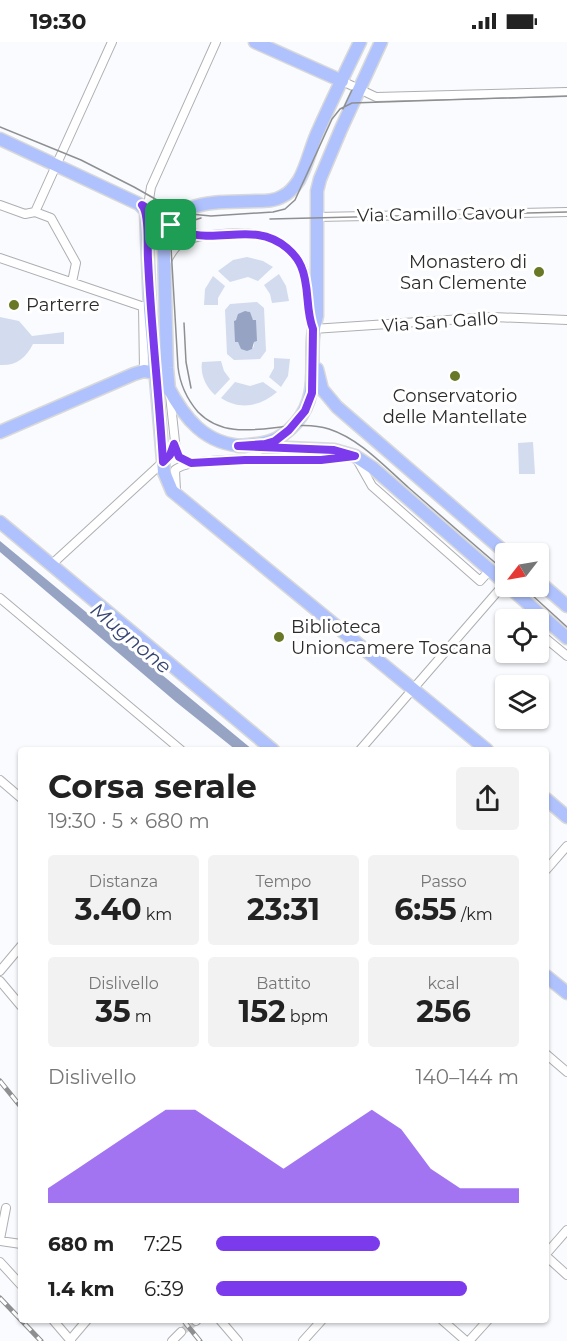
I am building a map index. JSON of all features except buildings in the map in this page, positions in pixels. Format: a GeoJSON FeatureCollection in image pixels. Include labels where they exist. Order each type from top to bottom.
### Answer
{"type":"FeatureCollection","features":[{"type":"Feature","properties":{"kind":"main road"},"geometry":{"type":"LineString","coordinates":[[255,42],[342,81]]}},
{"type":"Feature","properties":{"kind":"main road"},"geometry":{"type":"LineString","coordinates":[[169,390],[164,243],[171,225],[185,210],[201,204],[278,199],[290,192],[301,176],[318,129],[360,42]]}},
{"type":"Feature","properties":{"kind":"main road"},"geometry":{"type":"LineString","coordinates":[[238,446],[275,441],[289,430],[305,411],[312,393],[313,329],[317,316],[316,213],[320,179],[381,42]]}},
{"type":"Feature","properties":{"kind":"main road"},"geometry":{"type":"LineString","coordinates":[[0,139],[146,209],[150,372],[164,472],[169,487],[179,498],[483,747]]}},
{"type":"Feature","properties":{"kind":"main road"},"geometry":{"type":"LineString","coordinates":[[313,329],[317,373],[322,389],[337,406],[495,544]]}},
{"type":"Feature","properties":{"kind":"main road"},"geometry":{"type":"LineString","coordinates":[[150,372],[169,390],[184,414],[201,432],[220,443],[238,446],[334,450],[355,456],[373,468],[495,575]]}},
{"type":"Feature","properties":{"kind":"main road"},"geometry":{"type":"LineString","coordinates":[[0,432],[150,372]]}},
{"type":"Feature","properties":{"kind":"main road"},"geometry":{"type":"LineString","coordinates":[[0,522],[269,747]]}},
{"type":"Feature","properties":{"kind":"main road"},"geometry":{"type":"LineString","coordinates":[[549,589],[564,599]]}},
{"type":"Feature","properties":{"kind":"main road"},"geometry":{"type":"LineString","coordinates":[[517,597],[528,609]]}},
{"type":"Feature","properties":{"kind":"main road"},"geometry":{"type":"LineString","coordinates":[[549,626],[567,638]]}},
{"type":"Feature","properties":{"kind":"main road"},"geometry":{"type":"LineString","coordinates":[[549,802],[567,817]]}},
{"type":"Feature","properties":{"kind":"main road"},"geometry":{"type":"LineString","coordinates":[[549,978],[567,993]]}},
{"type":"Feature","properties":{"kind":"street"},"geometry":{"type":"LineString","coordinates":[[35,212],[112,42]]}},
{"type":"Feature","properties":{"kind":"street"},"geometry":{"type":"LineString","coordinates":[[208,236],[186,233],[146,209],[151,187],[216,42]]}},
{"type":"Feature","properties":{"kind":"street"},"geometry":{"type":"LineString","coordinates":[[342,81],[376,97],[567,92]]}},
{"type":"Feature","properties":{"kind":"street"},"geometry":{"type":"LineString","coordinates":[[0,205],[25,214],[35,212],[51,218],[76,263],[72,282]]}},
{"type":"Feature","properties":{"kind":"street","name":"Via Camillo Cavour"},"geometry":{"type":"LineString","coordinates":[[316,213],[567,212]]}},
{"type":"Feature","properties":{"kind":"street"},"geometry":{"type":"LineString","coordinates":[[164,274],[170,255],[185,241],[208,236],[258,234],[270,237],[289,250],[298,260],[304,272],[308,290],[309,319],[313,329]]}},
{"type":"Feature","properties":{"kind":"street"},"geometry":{"type":"LineString","coordinates":[[0,258],[147,307]]}},
{"type":"Feature","properties":{"kind":"street","name":"Via San Gallo"},"geometry":{"type":"LineString","coordinates":[[313,329],[493,317],[567,320]]}},
{"type":"Feature","properties":{"kind":"street"},"geometry":{"type":"LineString","coordinates":[[169,390],[174,444],[179,457],[191,463]]}},
{"type":"Feature","properties":{"kind":"street"},"geometry":{"type":"LineString","coordinates":[[51,565],[163,462],[170,455],[174,444]]}},
{"type":"Feature","properties":{"kind":"street"},"geometry":{"type":"LineString","coordinates":[[179,498],[176,487],[176,470],[180,466],[191,463],[321,460],[355,456]]}},
{"type":"Feature","properties":{"kind":"street"},"geometry":{"type":"LineString","coordinates":[[363,747],[495,597]]}},
{"type":"Feature","properties":{"kind":"street"},"geometry":{"type":"LineString","coordinates":[[0,598],[177,747]]}},
{"type":"Feature","properties":{"kind":"street"},"geometry":{"type":"LineString","coordinates":[[0,604],[11,608]]}},
{"type":"Feature","properties":{"kind":"street"},"geometry":{"type":"LineString","coordinates":[[549,641],[567,656]]}},
{"type":"Feature","properties":{"kind":"street"},"geometry":{"type":"LineString","coordinates":[[0,780],[18,795]]}},
{"type":"Feature","properties":{"kind":"street"},"geometry":{"type":"LineString","coordinates":[[549,867],[567,846]]}},
{"type":"Feature","properties":{"kind":"street"},"geometry":{"type":"LineString","coordinates":[[0,971],[18,950]]}},
{"type":"Feature","properties":{"kind":"street"},"geometry":{"type":"LineString","coordinates":[[0,981],[18,1002]]}},
{"type":"Feature","properties":{"kind":"street"},"geometry":{"type":"LineString","coordinates":[[549,1057],[567,1072]]}},
{"type":"Feature","properties":{"kind":"street"},"geometry":{"type":"LineString","coordinates":[[6,1208],[0,1240],[18,1243]]}},
{"type":"Feature","properties":{"kind":"street"},"geometry":{"type":"LineString","coordinates":[[549,1251],[567,1230]]}},
{"type":"Feature","properties":{"kind":"street"},"geometry":{"type":"LineString","coordinates":[[549,1258],[567,1275]]}},
{"type":"Feature","properties":{"kind":"street"},"geometry":{"type":"LineString","coordinates":[[0,1262],[18,1282]]}},
{"type":"Feature","properties":{"kind":"street"},"geometry":{"type":"LineString","coordinates":[[56,1323],[71,1341],[85,1323]]}},
{"type":"Feature","properties":{"kind":"street"},"geometry":{"type":"LineString","coordinates":[[223,1323],[238,1341]]}},
{"type":"Feature","properties":{"kind":"street"},"geometry":{"type":"LineString","coordinates":[[303,1341],[319,1323]]}},
{"type":"Feature","properties":{"kind":"street"},"geometry":{"type":"LineString","coordinates":[[446,1323],[468,1341],[485,1323]]}},
{"type":"Feature","properties":{"kind":"street"},"geometry":{"type":"LineString","coordinates":[[172,1341],[182,1332]]}},
{"type":"Feature","properties":{"kind":"shaded area"},"geometry":{"type":"Polygon","coordinates":[[[247,257],[263,261],[273,267],[258,281],[248,277],[230,282],[218,271],[233,260],[247,257]]]}},
{"type":"Feature","properties":{"kind":"shaded area"},"geometry":{"type":"Polygon","coordinates":[[[279,274],[286,286],[289,301],[272,303],[270,294],[264,285],[279,274]]]}},
{"type":"Feature","properties":{"kind":"shaded area"},"geometry":{"type":"Polygon","coordinates":[[[213,276],[225,286],[218,298],[218,305],[204,305],[205,289],[213,276]]]}},
{"type":"Feature","properties":{"kind":"shaded area"},"geometry":{"type":"Polygon","coordinates":[[[257,302],[264,308],[266,351],[260,359],[234,360],[227,354],[225,310],[230,304],[257,302]],[[248,311],[234,321],[238,342],[253,348],[254,345],[253,320],[248,311]]]}},
{"type":"Feature","properties":{"kind":"shaded area"},"geometry":{"type":"Polygon","coordinates":[[[245,311],[250,312],[253,320],[256,320],[257,341],[254,342],[252,349],[247,351],[241,349],[238,342],[235,342],[234,321],[238,314],[245,311]]]}},
{"type":"Feature","properties":{"kind":"shaded area"},"geometry":{"type":"Polygon","coordinates":[[[0,317],[19,321],[32,336],[64,332],[64,344],[33,344],[20,360],[0,365],[0,317]]]}},
{"type":"Feature","properties":{"kind":"shaded area"},"geometry":{"type":"Polygon","coordinates":[[[274,358],[290,359],[288,376],[281,387],[269,377],[274,368],[274,358]]]}},
{"type":"Feature","properties":{"kind":"shaded area"},"geometry":{"type":"Polygon","coordinates":[[[221,361],[230,379],[215,395],[204,380],[202,362],[221,361]]]}},
{"type":"Feature","properties":{"kind":"shaded area"},"geometry":{"type":"Polygon","coordinates":[[[235,382],[250,386],[263,382],[277,392],[257,404],[235,404],[221,398],[235,382]]]}},
{"type":"Feature","properties":{"kind":"shaded area"},"geometry":{"type":"Polygon","coordinates":[[[533,442],[535,474],[519,474],[518,443],[533,442]]]}},
{"type":"Feature","properties":{"kind":"shaded area"},"geometry":{"type":"Polygon","coordinates":[[[0,541],[249,747],[232,747],[0,552],[0,541]]]}},
{"type":"Feature","properties":{"kind":"tunnel"},"geometry":{"type":"LineString","coordinates":[[181,1332],[193,1323]]}},
{"type":"Feature","properties":{"kind":"tram line"},"geometry":{"type":"LineString","coordinates":[[343,109],[352,90]]}},
{"type":"Feature","properties":{"kind":"tram line"},"geometry":{"type":"LineString","coordinates":[[0,127],[81,160],[180,213],[211,216],[273,212],[285,209],[295,200],[332,119],[340,109],[352,103],[567,96]]}},
{"type":"Feature","properties":{"kind":"tram line"},"geometry":{"type":"LineString","coordinates":[[155,204],[164,215],[170,230],[179,374],[184,391],[198,412],[212,423],[228,428],[244,430],[313,426],[329,429],[351,439],[372,454],[495,562]]}},
{"type":"Feature","properties":{"kind":"tram line"},"geometry":{"type":"LineString","coordinates":[[270,219],[567,212]]}},
{"type":"Feature","properties":{"kind":"tram line"},"geometry":{"type":"LineString","coordinates":[[172,245],[182,227],[201,218]]}},
{"type":"Feature","properties":{"kind":"tram line"},"geometry":{"type":"LineString","coordinates":[[184,323],[186,362],[191,388]]}},
{"type":"Feature","properties":{"kind":"tram line"},"geometry":{"type":"LineString","coordinates":[[534,597],[567,627]]}},
{"type":"Feature","properties":{"kind":"railway"},"geometry":{"type":"LineString","coordinates":[[0,1081],[18,1103]]}},
{"type":"Feature","properties":{"kind":"railway"},"geometry":{"type":"LineString","coordinates":[[0,1298],[18,1317]]}},
{"type":"Feature","properties":{"kind":"railway"},"geometry":{"type":"LineString","coordinates":[[24,1323],[41,1341]]}},
{"type":"Feature","properties":{"kind":"railway"},"geometry":{"type":"LineString","coordinates":[[185,1323],[200,1341]]}},
{"type":"Feature","properties":{"kind":"place","name":"Monastero di San Clemente"},"geometry":{"type":"Point","coordinates":[539,272]}},
{"type":"Feature","properties":{"kind":"place","name":"Parterre"},"geometry":{"type":"Point","coordinates":[14,305]}},
{"type":"Feature","properties":{"kind":"place","name":"Conservatorio delle Mantellate"},"geometry":{"type":"Point","coordinates":[455,376]}},
{"type":"Feature","properties":{"kind":"place","name":"Biblioteca Unioncamere Toscana"},"geometry":{"type":"Point","coordinates":[279,637]}},
{"type":"Feature","properties":{"kind":"route"},"geometry":{"type":"LineString","coordinates":[[142,205],[171,225],[186,233],[197,235],[258,234],[270,237],[295,255],[304,272],[308,290],[309,319],[313,329],[312,393],[309,404],[292,427],[275,441],[238,446],[334,450],[355,456],[321,460],[191,463],[179,457],[174,444],[170,455],[163,462],[150,309],[147,214],[142,205]]}},
{"type":"Feature","properties":{"kind":"water label","name":"Mugnone"},"geometry":{"type":"Point","coordinates":[131,638]}}]}
